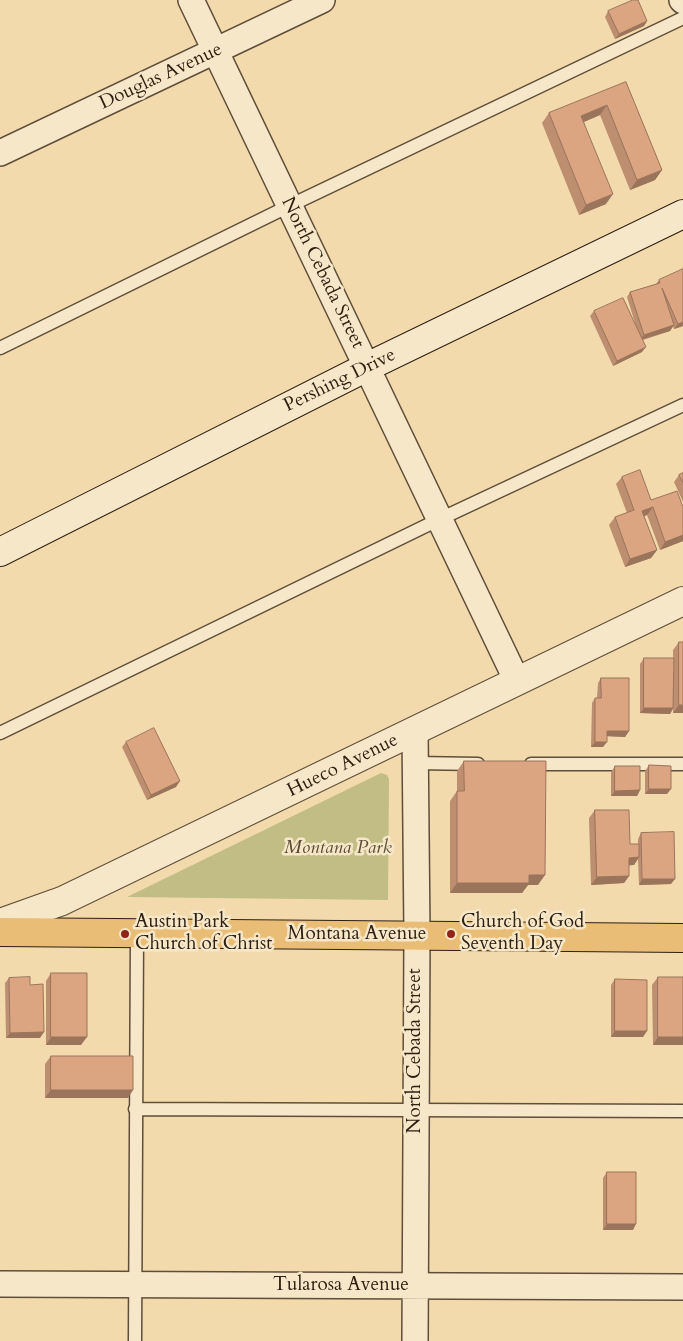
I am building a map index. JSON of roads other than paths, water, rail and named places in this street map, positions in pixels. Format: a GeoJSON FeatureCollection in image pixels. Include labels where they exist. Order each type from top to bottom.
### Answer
{"type":"FeatureCollection","features":[{"type":"Feature","properties":{"kind":"main road","name":"Pershing Drive"},"geometry":{"type":"LineString","coordinates":[[0,552],[367,367],[683,214]]}},
{"type":"Feature","properties":{"kind":"main road","name":"Hueco Avenue"},"geometry":{"type":"LineString","coordinates":[[0,923],[62,901],[683,601]]}},
{"type":"Feature","properties":{"kind":"main road","name":"Montana Avenue"},"geometry":{"type":"LineString","coordinates":[[0,932],[683,938]]}},
{"type":"Feature","properties":{"kind":"street","name":"North Cebada Street"},"geometry":{"type":"LineString","coordinates":[[191,0],[517,681]]}},
{"type":"Feature","properties":{"kind":"street","name":"Douglas Avenue"},"geometry":{"type":"LineString","coordinates":[[0,153],[322,0]]}},
{"type":"Feature","properties":{"kind":"street","name":"North Cebada Street"},"geometry":{"type":"LineString","coordinates":[[415,731],[417,935],[415,1341]]}},
{"type":"Feature","properties":{"kind":"street","name":"Tularosa Avenue"},"geometry":{"type":"LineString","coordinates":[[0,1284],[683,1287]]}},
{"type":"Feature","properties":{"kind":"lane"},"geometry":{"type":"LineString","coordinates":[[0,348],[290,206],[683,18]]}},
{"type":"Feature","properties":{"kind":"lane"},"geometry":{"type":"LineString","coordinates":[[0,734],[440,519],[683,406]]}},
{"type":"Feature","properties":{"kind":"lane"},"geometry":{"type":"LineString","coordinates":[[415,763],[494,764]]}},
{"type":"Feature","properties":{"kind":"lane"},"geometry":{"type":"LineString","coordinates":[[514,764],[683,764]]}},
{"type":"Feature","properties":{"kind":"lane"},"geometry":{"type":"LineString","coordinates":[[135,1341],[137,933]]}},
{"type":"Feature","properties":{"kind":"lane"},"geometry":{"type":"LineString","coordinates":[[135,1109],[683,1111]]}},
{"type":"Feature","properties":{"kind":"place","name":"Austin Park Church of Christ"},"geometry":{"type":"Point","coordinates":[125,934]}},
{"type":"Feature","properties":{"kind":"place","name":"Church of God Seventh Day"},"geometry":{"type":"Point","coordinates":[451,934]}},
{"type":"Feature","properties":{"kind":"park label","name":"Montana Park"},"geometry":{"type":"Point","coordinates":[338,849]}}]}
